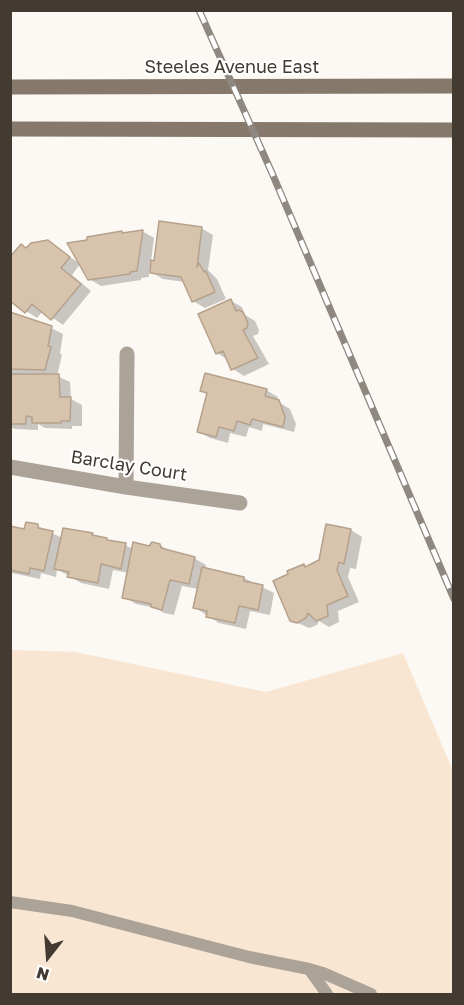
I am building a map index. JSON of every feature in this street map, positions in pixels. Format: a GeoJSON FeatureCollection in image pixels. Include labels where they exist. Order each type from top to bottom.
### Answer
{"type":"FeatureCollection","features":[{"type":"Feature","properties":{"kind":"main road","name":"Steeles Avenue East"},"geometry":{"type":"LineString","coordinates":[[10,87],[453,86]]}},
{"type":"Feature","properties":{"kind":"main road"},"geometry":{"type":"LineString","coordinates":[[10,129],[453,130]]}},
{"type":"Feature","properties":{"kind":"street"},"geometry":{"type":"LineString","coordinates":[[126,487],[127,354]]}},
{"type":"Feature","properties":{"kind":"street","name":"Barclay Court"},"geometry":{"type":"LineString","coordinates":[[10,467],[126,487],[240,503]]}},
{"type":"Feature","properties":{"kind":"lane"},"geometry":{"type":"LineString","coordinates":[[10,902],[72,911],[249,957],[309,969],[371,994]]}},
{"type":"Feature","properties":{"kind":"lane"},"geometry":{"type":"LineString","coordinates":[[309,969],[327,994]]}},
{"type":"Feature","properties":{"kind":"shaded area"},"geometry":{"type":"Polygon","coordinates":[[[11,650],[76,652],[266,692],[403,653],[453,771],[453,994],[11,994],[11,650]]]}},
{"type":"Feature","properties":{"kind":"building"},"geometry":{"type":"Polygon","coordinates":[[[159,221],[202,227],[197,267],[199,263],[204,272],[206,271],[215,292],[192,302],[181,277],[150,273],[151,260],[154,261],[159,221]]]}},
{"type":"Feature","properties":{"kind":"building"},"geometry":{"type":"Polygon","coordinates":[[[143,230],[137,271],[130,272],[130,274],[88,280],[67,243],[122,231],[122,233],[143,230]]]}},
{"type":"Feature","properties":{"kind":"building"},"geometry":{"type":"Polygon","coordinates":[[[48,240],[70,257],[61,268],[81,284],[51,320],[32,304],[25,313],[10,301],[10,257],[21,244],[26,248],[31,243],[48,240]]]}},
{"type":"Feature","properties":{"kind":"building"},"geometry":{"type":"Polygon","coordinates":[[[231,299],[236,311],[243,312],[248,323],[247,328],[243,330],[258,358],[231,370],[223,351],[216,354],[198,314],[231,299]]]}},
{"type":"Feature","properties":{"kind":"building"},"geometry":{"type":"Polygon","coordinates":[[[10,312],[52,326],[48,346],[51,347],[45,370],[10,369],[10,312]]]}},
{"type":"Feature","properties":{"kind":"building"},"geometry":{"type":"Polygon","coordinates":[[[205,373],[267,389],[265,396],[279,400],[285,417],[283,427],[252,419],[250,425],[237,421],[234,431],[219,427],[216,437],[197,432],[207,393],[200,391],[205,373]]]}},
{"type":"Feature","properties":{"kind":"building"},"geometry":{"type":"Polygon","coordinates":[[[10,374],[59,374],[60,397],[71,397],[70,421],[32,423],[32,417],[26,416],[26,424],[10,424],[10,374]]]}},
{"type":"Feature","properties":{"kind":"building"},"geometry":{"type":"Polygon","coordinates":[[[26,522],[38,524],[38,528],[53,531],[44,571],[30,568],[29,574],[10,570],[10,526],[24,529],[26,522]]]}},
{"type":"Feature","properties":{"kind":"building"},"geometry":{"type":"Polygon","coordinates":[[[326,524],[351,529],[344,564],[339,562],[337,570],[348,596],[327,605],[328,616],[316,621],[308,613],[306,618],[297,623],[290,621],[273,581],[288,574],[287,571],[304,564],[305,567],[319,560],[326,524]]]}},
{"type":"Feature","properties":{"kind":"building"},"geometry":{"type":"Polygon","coordinates":[[[63,528],[93,533],[92,535],[107,538],[107,540],[126,543],[121,569],[101,564],[98,583],[67,577],[69,572],[54,569],[63,528]]]}},
{"type":"Feature","properties":{"kind":"building"},"geometry":{"type":"Polygon","coordinates":[[[133,542],[149,546],[152,542],[160,544],[161,548],[195,557],[189,584],[170,580],[162,610],[151,607],[151,604],[122,598],[133,542]]]}},
{"type":"Feature","properties":{"kind":"building"},"geometry":{"type":"Polygon","coordinates":[[[202,567],[244,577],[244,581],[263,585],[258,610],[239,606],[235,623],[206,617],[207,611],[193,608],[202,567]]]}},
{"type":"Feature","properties":{"kind":"railway"},"geometry":{"type":"LineString","coordinates":[[199,10],[272,173],[454,599]]}}]}
